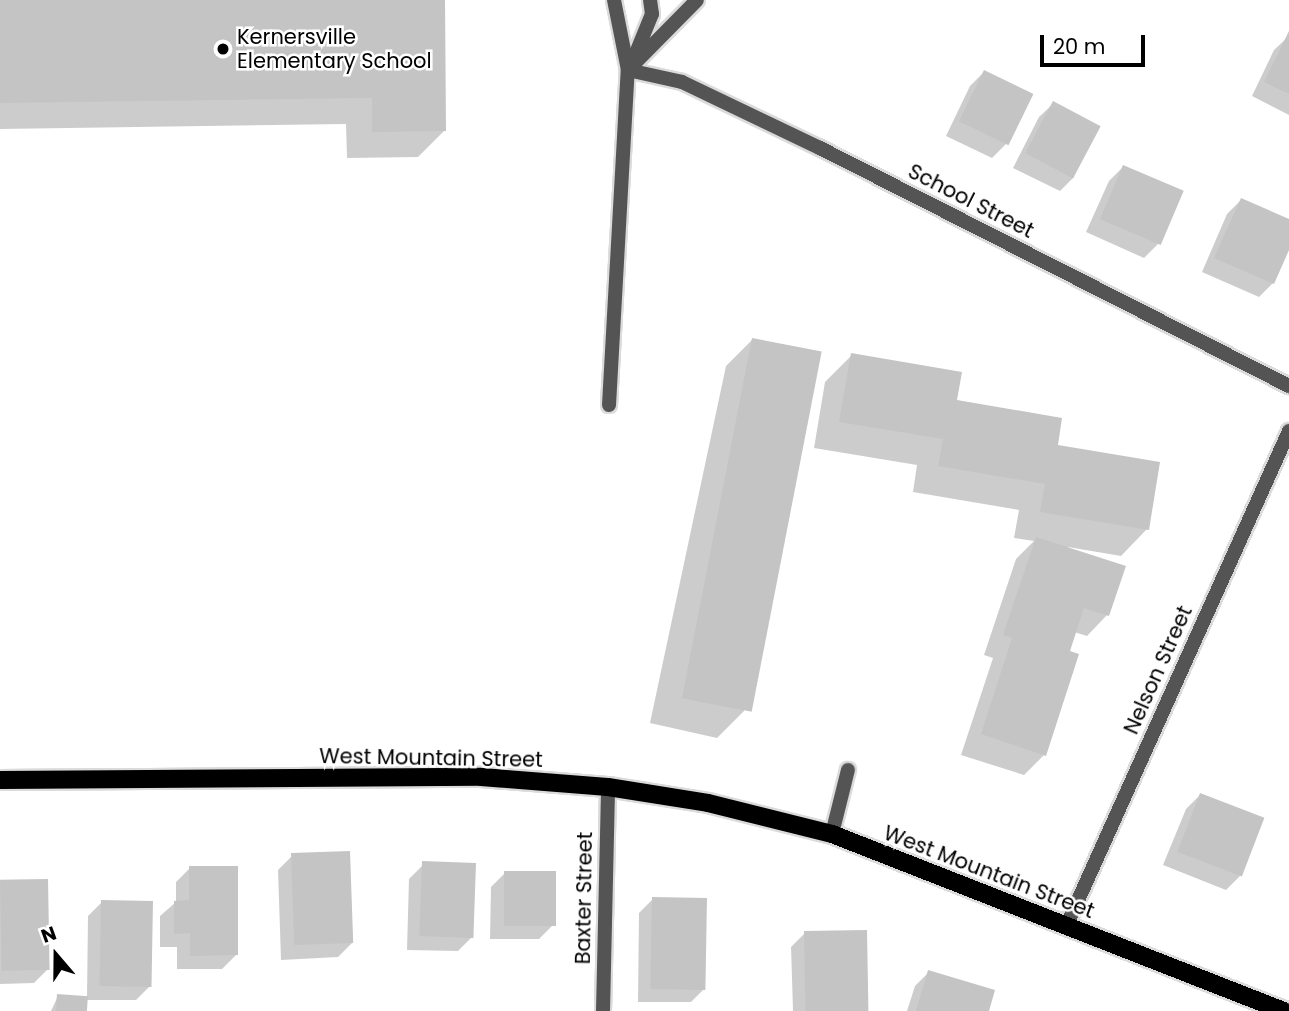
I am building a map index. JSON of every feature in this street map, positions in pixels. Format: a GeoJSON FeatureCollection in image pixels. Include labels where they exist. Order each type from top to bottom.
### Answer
{"type":"FeatureCollection","features":[{"type":"Feature","properties":{"kind":"main road","name":"West Mountain Street"},"geometry":{"type":"LineString","coordinates":[[0,780],[481,777],[608,787],[708,803],[832,834],[1284,1011]]}},
{"type":"Feature","properties":{"kind":"street"},"geometry":{"type":"LineString","coordinates":[[609,405],[628,70],[614,0]]}},
{"type":"Feature","properties":{"kind":"street"},"geometry":{"type":"LineString","coordinates":[[628,70],[652,14],[650,0]]}},
{"type":"Feature","properties":{"kind":"street"},"geometry":{"type":"LineString","coordinates":[[628,70],[696,0]]}},
{"type":"Feature","properties":{"kind":"street","name":"School Street"},"geometry":{"type":"LineString","coordinates":[[628,70],[682,82],[1289,386]]}},
{"type":"Feature","properties":{"kind":"street","name":"Nelson Street"},"geometry":{"type":"LineString","coordinates":[[1066,927],[1289,431]]}},
{"type":"Feature","properties":{"kind":"street"},"geometry":{"type":"LineString","coordinates":[[832,834],[848,770]]}},
{"type":"Feature","properties":{"kind":"street","name":"Baxter Street"},"geometry":{"type":"LineString","coordinates":[[603,1011],[608,787]]}},
{"type":"Feature","properties":{"kind":"building","name":"Kernersville Elementary School"},"geometry":{"type":"Polygon","coordinates":[[[0,0],[445,0],[446,131],[372,132],[372,98],[0,103],[0,0]]]}},
{"type":"Feature","properties":{"kind":"building"},"geometry":{"type":"Polygon","coordinates":[[[1289,31],[1289,94],[1264,82],[1289,31]]]}},
{"type":"Feature","properties":{"kind":"building"},"geometry":{"type":"Polygon","coordinates":[[[984,70],[1033,94],[1008,145],[959,121],[984,70]]]}},
{"type":"Feature","properties":{"kind":"building"},"geometry":{"type":"Polygon","coordinates":[[[1053,101],[1101,126],[1073,178],[1025,153],[1053,101]]]}},
{"type":"Feature","properties":{"kind":"building"},"geometry":{"type":"Polygon","coordinates":[[[1123,165],[1184,191],[1161,245],[1100,219],[1123,165]]]}},
{"type":"Feature","properties":{"kind":"building"},"geometry":{"type":"Polygon","coordinates":[[[1241,198],[1289,219],[1289,250],[1274,284],[1214,258],[1241,198]]]}},
{"type":"Feature","properties":{"kind":"building"},"geometry":{"type":"Polygon","coordinates":[[[752,338],[822,352],[752,712],[682,698],[752,338]]]}},
{"type":"Feature","properties":{"kind":"building"},"geometry":{"type":"Polygon","coordinates":[[[851,353],[962,372],[957,400],[1062,418],[1058,445],[1160,462],[1149,530],[1040,512],[1045,484],[938,466],[943,439],[839,422],[851,353]]]}},
{"type":"Feature","properties":{"kind":"building"},"geometry":{"type":"Polygon","coordinates":[[[1036,537],[1126,566],[1109,616],[1084,608],[1070,651],[1079,654],[1046,756],[981,734],[1012,638],[1003,635],[1036,537]]]}},
{"type":"Feature","properties":{"kind":"building"},"geometry":{"type":"Polygon","coordinates":[[[1200,793],[1264,818],[1242,877],[1177,852],[1200,793]]]}},
{"type":"Feature","properties":{"kind":"building"},"geometry":{"type":"Polygon","coordinates":[[[350,851],[353,943],[294,945],[291,853],[350,851]]]}},
{"type":"Feature","properties":{"kind":"building"},"geometry":{"type":"Polygon","coordinates":[[[422,861],[476,863],[473,938],[419,936],[422,861]]]}},
{"type":"Feature","properties":{"kind":"building"},"geometry":{"type":"Polygon","coordinates":[[[189,866],[238,866],[238,955],[190,956],[190,933],[174,934],[174,901],[189,900],[189,866]]]}},
{"type":"Feature","properties":{"kind":"building"},"geometry":{"type":"Polygon","coordinates":[[[504,871],[556,871],[556,926],[504,926],[504,871]]]}},
{"type":"Feature","properties":{"kind":"building"},"geometry":{"type":"Polygon","coordinates":[[[48,879],[50,970],[2,971],[0,880],[48,879]]]}},
{"type":"Feature","properties":{"kind":"building"},"geometry":{"type":"Polygon","coordinates":[[[652,897],[707,898],[705,990],[650,989],[652,897]]]}},
{"type":"Feature","properties":{"kind":"building"},"geometry":{"type":"Polygon","coordinates":[[[101,900],[153,901],[151,987],[99,986],[101,900]]]}},
{"type":"Feature","properties":{"kind":"building"},"geometry":{"type":"Polygon","coordinates":[[[867,930],[868,1011],[805,1011],[804,931],[867,930]]]}},
{"type":"Feature","properties":{"kind":"building"},"geometry":{"type":"Polygon","coordinates":[[[928,970],[995,990],[989,1011],[916,1011],[928,970]]]}},
{"type":"Feature","properties":{"kind":"building"},"geometry":{"type":"Polygon","coordinates":[[[57,994],[88,996],[87,1011],[56,1011],[57,994]]]}},
{"type":"Feature","properties":{"kind":"place","name":"Kernersville Elementary School"},"geometry":{"type":"Point","coordinates":[223,49]}}]}
